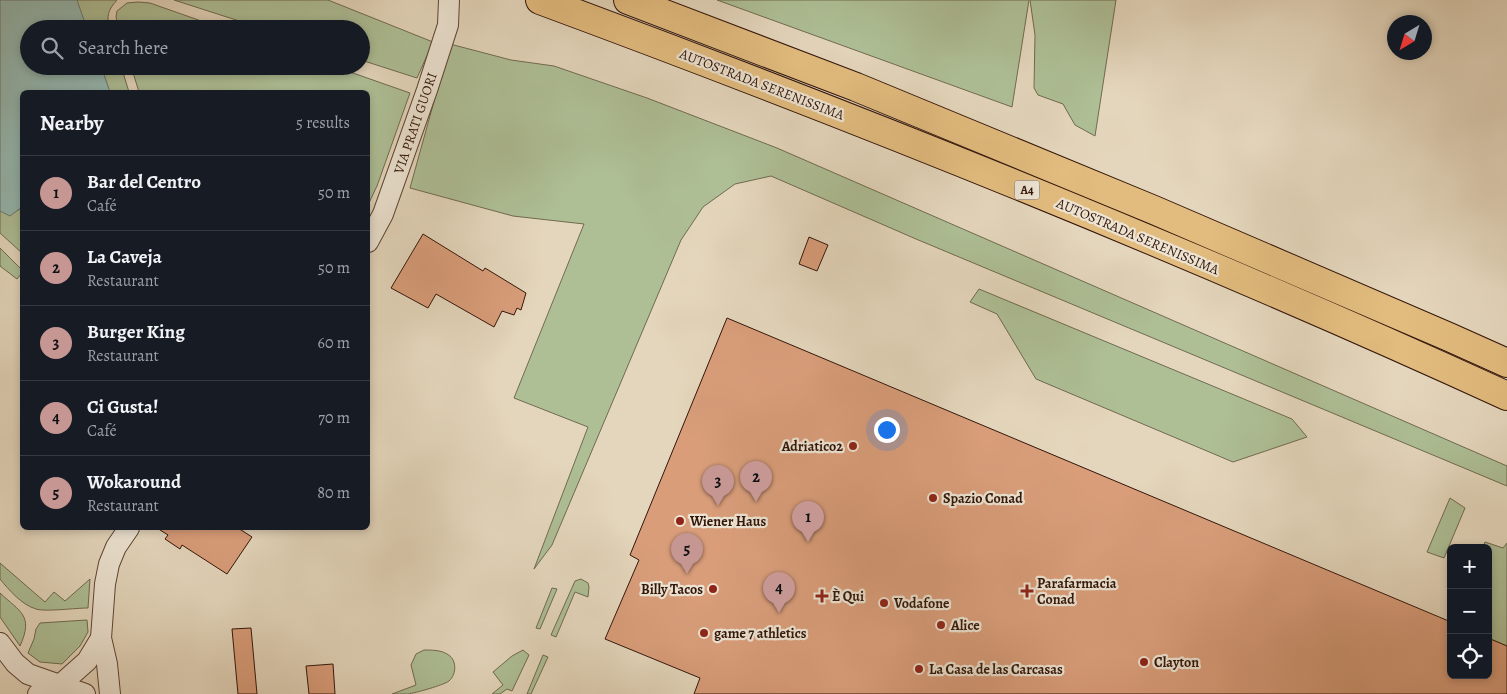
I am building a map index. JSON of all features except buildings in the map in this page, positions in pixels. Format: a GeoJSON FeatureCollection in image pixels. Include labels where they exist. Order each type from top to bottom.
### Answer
{"type":"FeatureCollection","features":[{"type":"Feature","properties":{"kind":"highway","name":"AUTOSTRADA SERENISSIMA"},"geometry":{"type":"LineString","coordinates":[[540,0],[849,117],[1145,238],[1436,363],[1507,396]]}},
{"type":"Feature","properties":{"kind":"highway","name":"A4"},"geometry":{"type":"LineString","coordinates":[[628,0],[856,87],[1046,165],[1507,363]]}},
{"type":"Feature","properties":{"kind":"street","name":"VIA PRATI GUORI"},"geometry":{"type":"LineString","coordinates":[[370,238],[383,214],[427,90],[448,26],[449,0]]}},
{"type":"Feature","properties":{"kind":"street"},"geometry":{"type":"LineString","coordinates":[[110,694],[102,638],[105,584],[109,564],[116,547],[128,530]]}},
{"type":"Feature","properties":{"kind":"street"},"geometry":{"type":"LineString","coordinates":[[38,694],[60,686],[87,661],[102,638]]}},
{"type":"Feature","properties":{"kind":"street"},"geometry":{"type":"LineString","coordinates":[[0,643],[15,664],[28,674],[85,694]]}},
{"type":"Feature","properties":{"kind":"green space"},"geometry":{"type":"Polygon","coordinates":[[[75,0],[117,0],[109,13],[108,20],[76,20],[75,0]]]}},
{"type":"Feature","properties":{"kind":"green space"},"geometry":{"type":"Polygon","coordinates":[[[174,0],[328,0],[433,42],[417,78],[370,63],[370,20],[236,20],[174,0]]]}},
{"type":"Feature","properties":{"kind":"green space"},"geometry":{"type":"Polygon","coordinates":[[[717,0],[1029,0],[1012,107],[717,0]]]}},
{"type":"Feature","properties":{"kind":"green space"},"geometry":{"type":"Polygon","coordinates":[[[1030,0],[1116,0],[1095,136],[1075,125],[1063,104],[1038,95],[1034,88],[1035,35],[1030,0]]]}},
{"type":"Feature","properties":{"kind":"green space"},"geometry":{"type":"Polygon","coordinates":[[[127,3],[150,3],[198,20],[117,20],[117,11],[127,3]]]}},
{"type":"Feature","properties":{"kind":"green space"},"geometry":{"type":"Polygon","coordinates":[[[450,44],[511,60],[554,66],[647,98],[777,148],[1507,466],[1507,486],[916,239],[771,176],[735,184],[703,207],[681,240],[552,545],[534,569],[588,427],[514,398],[584,224],[513,216],[410,188],[450,44]]]}},
{"type":"Feature","properties":{"kind":"green space"},"geometry":{"type":"Polygon","coordinates":[[[95,75],[124,75],[128,90],[102,90],[95,75]]]}},
{"type":"Feature","properties":{"kind":"green space"},"geometry":{"type":"Polygon","coordinates":[[[134,75],[359,75],[410,93],[370,201],[370,90],[138,90],[134,75]]]}},
{"type":"Feature","properties":{"kind":"green space"},"geometry":{"type":"Polygon","coordinates":[[[0,188],[17,211],[20,209],[20,251],[0,233],[0,188]]]}},
{"type":"Feature","properties":{"kind":"green space"},"geometry":{"type":"Polygon","coordinates":[[[0,248],[20,268],[20,275],[17,279],[0,266],[0,248]]]}},
{"type":"Feature","properties":{"kind":"green space"},"geometry":{"type":"Polygon","coordinates":[[[979,289],[1292,419],[1307,437],[1233,462],[1036,379],[997,314],[970,302],[979,289]]]}},
{"type":"Feature","properties":{"kind":"green space"},"geometry":{"type":"Polygon","coordinates":[[[1450,498],[1465,508],[1450,544],[1447,544],[1444,558],[1427,552],[1450,498]]]}},
{"type":"Feature","properties":{"kind":"green space"},"geometry":{"type":"Polygon","coordinates":[[[1507,543],[1507,646],[1492,640],[1492,544],[1503,548],[1507,543]]]}},
{"type":"Feature","properties":{"kind":"green space"},"geometry":{"type":"Polygon","coordinates":[[[0,563],[45,602],[54,592],[65,601],[90,579],[88,608],[46,610],[31,607],[16,597],[0,579],[0,563]]]}},
{"type":"Feature","properties":{"kind":"green space"},"geometry":{"type":"Polygon","coordinates":[[[581,579],[588,583],[588,597],[575,592],[556,637],[551,635],[575,581],[581,579]]]}},
{"type":"Feature","properties":{"kind":"green space"},"geometry":{"type":"Polygon","coordinates":[[[552,588],[557,589],[540,629],[536,628],[552,588]]]}},
{"type":"Feature","properties":{"kind":"green space"},"geometry":{"type":"Polygon","coordinates":[[[0,593],[23,615],[26,627],[20,646],[0,617],[0,593]]]}},
{"type":"Feature","properties":{"kind":"green space"},"geometry":{"type":"Polygon","coordinates":[[[87,620],[88,632],[80,646],[62,664],[40,662],[28,653],[40,623],[87,620]]]}},
{"type":"Feature","properties":{"kind":"green space"},"geometry":{"type":"Polygon","coordinates":[[[424,650],[439,651],[453,659],[455,671],[452,678],[446,683],[423,691],[408,694],[392,694],[416,685],[411,665],[416,654],[424,650]]]}},
{"type":"Feature","properties":{"kind":"green space"},"geometry":{"type":"Polygon","coordinates":[[[523,650],[529,655],[512,691],[507,689],[500,694],[492,694],[503,685],[493,672],[512,656],[523,650]]]}},
{"type":"Feature","properties":{"kind":"green space"},"geometry":{"type":"Polygon","coordinates":[[[543,655],[548,657],[531,694],[527,694],[543,655]]]}},
{"type":"Feature","properties":{"kind":"water"},"geometry":{"type":"Polygon","coordinates":[[[0,0],[77,0],[84,20],[20,20],[20,75],[104,75],[109,90],[20,90],[20,208],[10,216],[0,211],[0,0]]]}},
{"type":"Feature","properties":{"kind":"place","name":"Adriatico2"},"geometry":{"type":"Point","coordinates":[853,446]}},
{"type":"Feature","properties":{"kind":"place","name":"Spazio Conad"},"geometry":{"type":"Point","coordinates":[933,498]}},
{"type":"Feature","properties":{"kind":"place","name":"La Caveja"},"geometry":{"type":"Point","coordinates":[756,502]}},
{"type":"Feature","properties":{"kind":"place","name":"Burger King"},"geometry":{"type":"Point","coordinates":[718,506]}},
{"type":"Feature","properties":{"kind":"place","name":"Wiener Haus"},"geometry":{"type":"Point","coordinates":[680,521]}},
{"type":"Feature","properties":{"kind":"place","name":"Bar del Centro"},"geometry":{"type":"Point","coordinates":[808,542]}},
{"type":"Feature","properties":{"kind":"place","name":"Wokaround"},"geometry":{"type":"Point","coordinates":[687,574]}},
{"type":"Feature","properties":{"kind":"place","name":"Billy Tacos"},"geometry":{"type":"Point","coordinates":[713,589]}},
{"type":"Feature","properties":{"kind":"place","name":"Parafarmacia Conad"},"geometry":{"type":"Point","coordinates":[1027,591]}},
{"type":"Feature","properties":{"kind":"place","name":"È Qui"},"geometry":{"type":"Point","coordinates":[822,596]}},
{"type":"Feature","properties":{"kind":"place","name":"Vodafone"},"geometry":{"type":"Point","coordinates":[884,603]}},
{"type":"Feature","properties":{"kind":"place","name":"Ci Gusta!"},"geometry":{"type":"Point","coordinates":[779,613]}},
{"type":"Feature","properties":{"kind":"place","name":"Alice"},"geometry":{"type":"Point","coordinates":[941,625]}},
{"type":"Feature","properties":{"kind":"place","name":"game 7 athletics"},"geometry":{"type":"Point","coordinates":[704,633]}},
{"type":"Feature","properties":{"kind":"place","name":"Clayton"},"geometry":{"type":"Point","coordinates":[1144,662]}},
{"type":"Feature","properties":{"kind":"place","name":"La Casa de las Carcasas"},"geometry":{"type":"Point","coordinates":[919,669]}}]}
